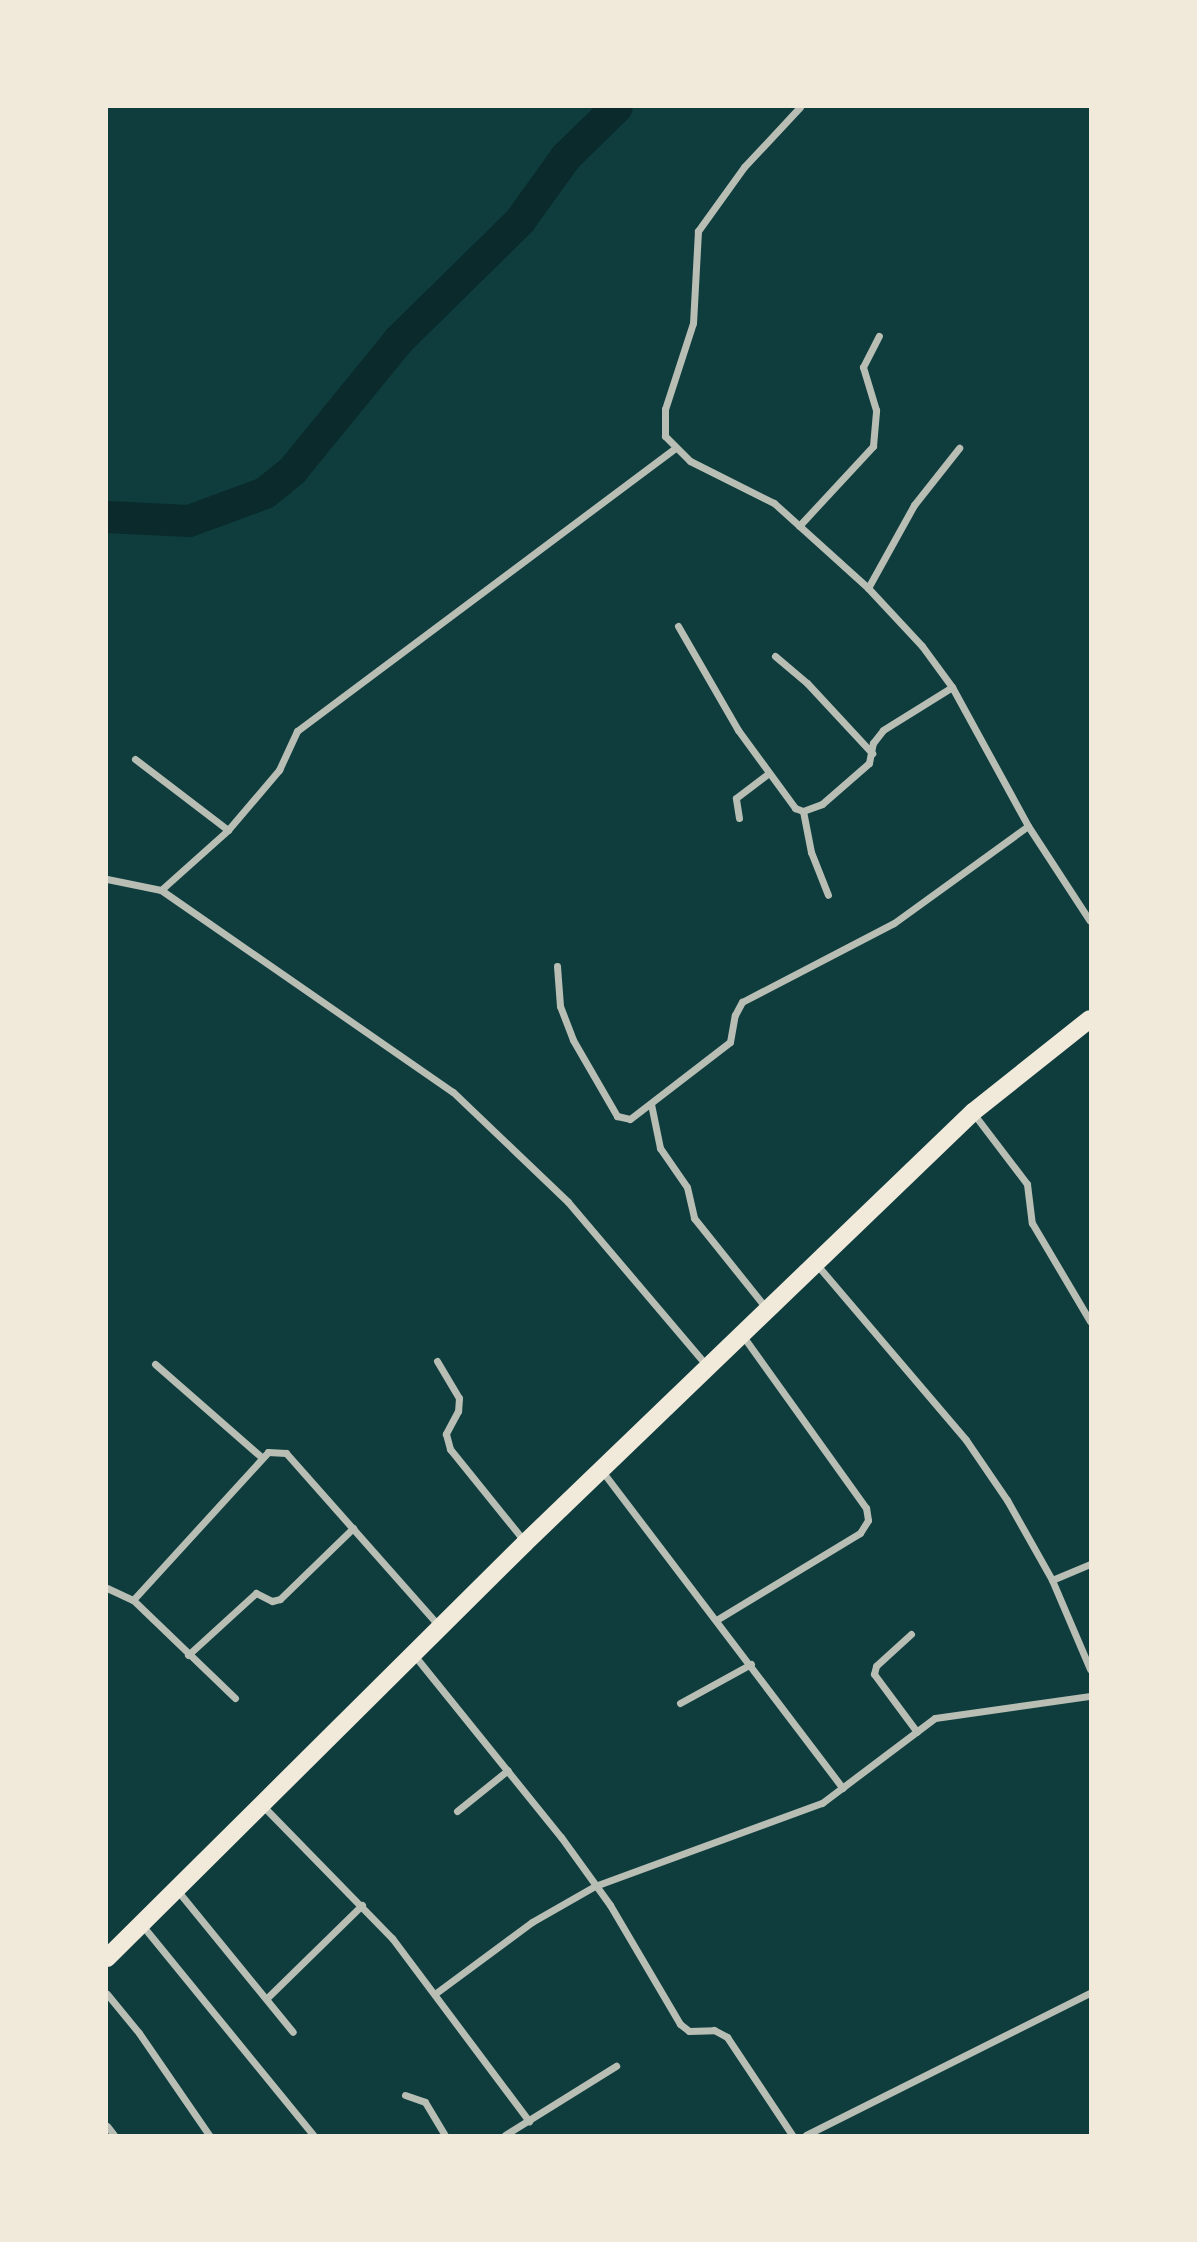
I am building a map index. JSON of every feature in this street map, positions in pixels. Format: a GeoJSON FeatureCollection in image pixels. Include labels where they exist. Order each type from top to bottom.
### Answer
{"type":"FeatureCollection","features":[{"type":"Feature","properties":{"kind":"highway"},"geometry":{"type":"LineString","coordinates":[[107,1958],[442,1629],[525,1543],[708,1367],[818,1266],[973,1112],[1090,1019]]}},
{"type":"Feature","properties":{"kind":"street"},"geometry":{"type":"LineString","coordinates":[[800,107],[744,167],[698,231],[693,323],[662,421],[674,449],[762,495],[868,588],[922,646],[951,687],[1028,827],[1090,921]]}},
{"type":"Feature","properties":{"kind":"street"},"geometry":{"type":"LineString","coordinates":[[799,526],[873,446],[876,410],[863,367],[879,336]]}},
{"type":"Feature","properties":{"kind":"street"},"geometry":{"type":"LineString","coordinates":[[868,588],[914,505],[959,448]]}},
{"type":"Feature","properties":{"kind":"street"},"geometry":{"type":"LineString","coordinates":[[161,890],[228,830],[279,770],[297,731],[674,449]]}},
{"type":"Feature","properties":{"kind":"street"},"geometry":{"type":"LineString","coordinates":[[678,626],[738,730],[795,808],[803,811],[822,804],[869,763],[883,730],[951,687]]}},
{"type":"Feature","properties":{"kind":"street"},"geometry":{"type":"LineString","coordinates":[[775,656],[813,689],[872,753]]}},
{"type":"Feature","properties":{"kind":"street"},"geometry":{"type":"LineString","coordinates":[[135,759],[228,830]]}},
{"type":"Feature","properties":{"kind":"street"},"geometry":{"type":"LineString","coordinates":[[739,818],[736,799],[769,773]]}},
{"type":"Feature","properties":{"kind":"street"},"geometry":{"type":"LineString","coordinates":[[803,811],[811,852],[828,895]]}},
{"type":"Feature","properties":{"kind":"street"},"geometry":{"type":"LineString","coordinates":[[557,966],[562,1014],[617,1116],[630,1119],[730,1042],[742,1002],[894,923],[1028,827]]}},
{"type":"Feature","properties":{"kind":"street"},"geometry":{"type":"LineString","coordinates":[[107,879],[161,890],[453,1092],[568,1202],[708,1367]]}},
{"type":"Feature","properties":{"kind":"street"},"geometry":{"type":"LineString","coordinates":[[652,1104],[660,1148],[687,1186],[694,1217],[768,1311]]}},
{"type":"Feature","properties":{"kind":"street"},"geometry":{"type":"LineString","coordinates":[[973,1112],[1027,1184],[1032,1223],[1086,1309],[1090,1321]]}},
{"type":"Feature","properties":{"kind":"street"},"geometry":{"type":"LineString","coordinates":[[818,1266],[966,1440],[1007,1500],[1052,1580],[1090,1669]]}},
{"type":"Feature","properties":{"kind":"street"},"geometry":{"type":"LineString","coordinates":[[718,1619],[860,1533],[868,1520],[866,1508],[742,1335]]}},
{"type":"Feature","properties":{"kind":"street"},"geometry":{"type":"LineString","coordinates":[[437,1361],[459,1398],[446,1434],[450,1449],[525,1543]]}},
{"type":"Feature","properties":{"kind":"street"},"geometry":{"type":"LineString","coordinates":[[155,1364],[260,1456]]}},
{"type":"Feature","properties":{"kind":"street"},"geometry":{"type":"LineString","coordinates":[[133,1600],[260,1456],[276,1450],[286,1453],[442,1629]]}},
{"type":"Feature","properties":{"kind":"street"},"geometry":{"type":"LineString","coordinates":[[602,1471],[718,1619],[843,1788]]}},
{"type":"Feature","properties":{"kind":"street"},"geometry":{"type":"LineString","coordinates":[[188,1655],[256,1592],[272,1601],[280,1600],[353,1528]]}},
{"type":"Feature","properties":{"kind":"street"},"geometry":{"type":"LineString","coordinates":[[1052,1580],[1090,1564]]}},
{"type":"Feature","properties":{"kind":"street"},"geometry":{"type":"LineString","coordinates":[[107,1588],[133,1600],[235,1698]]}},
{"type":"Feature","properties":{"kind":"street"},"geometry":{"type":"LineString","coordinates":[[911,1634],[876,1666],[874,1674],[916,1732]]}},
{"type":"Feature","properties":{"kind":"street"},"geometry":{"type":"LineString","coordinates":[[414,1655],[508,1770],[595,1885],[680,2024],[690,2031],[714,2030],[727,2037],[792,2135]]}},
{"type":"Feature","properties":{"kind":"street"},"geometry":{"type":"LineString","coordinates":[[680,1703],[751,1664]]}},
{"type":"Feature","properties":{"kind":"street"},"geometry":{"type":"LineString","coordinates":[[436,1993],[531,1922],[595,1885],[791,1817],[843,1788],[916,1732],[953,1712],[1090,1696]]}},
{"type":"Feature","properties":{"kind":"street"},"geometry":{"type":"LineString","coordinates":[[457,1811],[508,1770]]}},
{"type":"Feature","properties":{"kind":"street"},"geometry":{"type":"LineString","coordinates":[[263,1806],[362,1905],[436,1993],[529,2121]]}},
{"type":"Feature","properties":{"kind":"street"},"geometry":{"type":"LineString","coordinates":[[177,1890],[293,2032]]}},
{"type":"Feature","properties":{"kind":"street"},"geometry":{"type":"LineString","coordinates":[[267,1998],[362,1905]]}},
{"type":"Feature","properties":{"kind":"street"},"geometry":{"type":"LineString","coordinates":[[142,1924],[313,2135]]}},
{"type":"Feature","properties":{"kind":"street"},"geometry":{"type":"LineString","coordinates":[[806,2135],[1090,1993]]}},
{"type":"Feature","properties":{"kind":"street"},"geometry":{"type":"LineString","coordinates":[[107,1994],[149,2046],[209,2135]]}},
{"type":"Feature","properties":{"kind":"street"},"geometry":{"type":"LineString","coordinates":[[505,2135],[616,2066]]}},
{"type":"Feature","properties":{"kind":"street"},"geometry":{"type":"LineString","coordinates":[[405,2095],[425,2102],[445,2135]]}},
{"type":"Feature","properties":{"kind":"street"},"geometry":{"type":"LineString","coordinates":[[107,2126],[114,2135]]}},
{"type":"Feature","properties":{"kind":"waterway"},"geometry":{"type":"LineString","coordinates":[[107,517],[189,521],[265,493],[293,470],[399,340],[520,221],[566,157],[617,107]]}}]}
